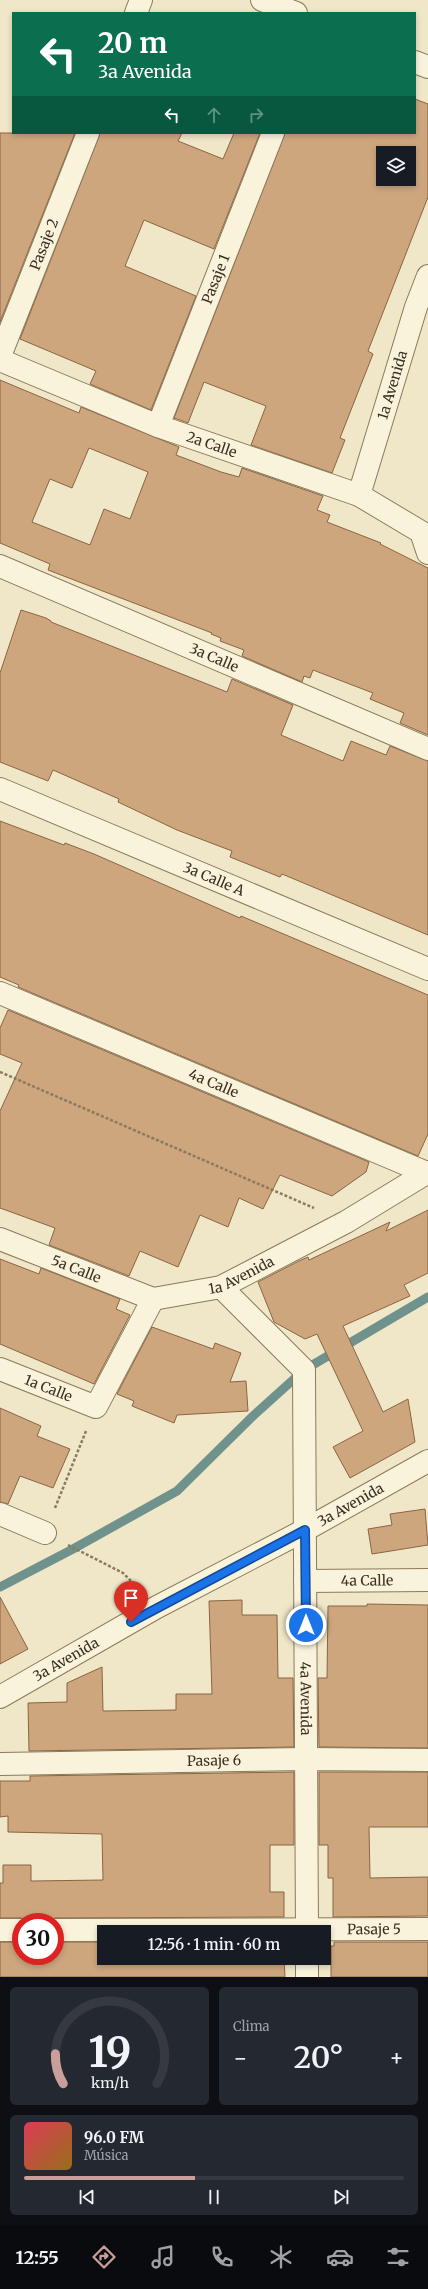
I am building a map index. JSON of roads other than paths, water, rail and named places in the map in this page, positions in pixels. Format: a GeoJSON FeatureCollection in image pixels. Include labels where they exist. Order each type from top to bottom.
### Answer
{"type":"FeatureCollection","features":[{"type":"Feature","properties":{"kind":"street"},"geometry":{"type":"LineString","coordinates":[[136,12],[141,0]]}},
{"type":"Feature","properties":{"kind":"street"},"geometry":{"type":"LineString","coordinates":[[262,0],[293,12]]}},
{"type":"Feature","properties":{"kind":"street"},"geometry":{"type":"LineString","coordinates":[[416,62],[428,67]]}},
{"type":"Feature","properties":{"kind":"street","name":"Pasaje 2"},"geometry":{"type":"LineString","coordinates":[[0,356],[88,134]]}},
{"type":"Feature","properties":{"kind":"street","name":"Pasaje 1"},"geometry":{"type":"LineString","coordinates":[[158,426],[273,134]]}},
{"type":"Feature","properties":{"kind":"street","name":"1a Avenida"},"geometry":{"type":"LineString","coordinates":[[359,495],[422,308],[428,276]]}},
{"type":"Feature","properties":{"kind":"street","name":"2a Calle"},"geometry":{"type":"LineString","coordinates":[[0,360],[158,426],[359,495],[421,532],[428,553]]}},
{"type":"Feature","properties":{"kind":"street","name":"3a Calle"},"geometry":{"type":"LineString","coordinates":[[0,566],[428,749]]}},
{"type":"Feature","properties":{"kind":"street","name":"3a Calle A"},"geometry":{"type":"LineString","coordinates":[[0,789],[428,968]]}},
{"type":"Feature","properties":{"kind":"street","name":"4a Calle"},"geometry":{"type":"LineString","coordinates":[[0,993],[428,1172]]}},
{"type":"Feature","properties":{"kind":"street","name":"1a Avenida"},"geometry":{"type":"LineString","coordinates":[[153,1299],[221,1287],[346,1222],[428,1172]]}},
{"type":"Feature","properties":{"kind":"street","name":"5a Calle"},"geometry":{"type":"LineString","coordinates":[[0,1239],[153,1299]]}},
{"type":"Feature","properties":{"kind":"street","name":"4a Avenida"},"geometry":{"type":"LineString","coordinates":[[221,1287],[304,1370],[307,1925]]}},
{"type":"Feature","properties":{"kind":"street","name":"1a Calle"},"geometry":{"type":"LineString","coordinates":[[0,1369],[96,1407],[153,1299]]}},
{"type":"Feature","properties":{"kind":"street","name":"3a Avenida"},"geometry":{"type":"LineString","coordinates":[[0,1697],[157,1607],[305,1530],[428,1461]]}},
{"type":"Feature","properties":{"kind":"street"},"geometry":{"type":"LineString","coordinates":[[0,1514],[52,1537]]}},
{"type":"Feature","properties":{"kind":"street","name":"4a Calle"},"geometry":{"type":"LineString","coordinates":[[305,1580],[428,1580]]}},
{"type":"Feature","properties":{"kind":"street","name":"Pasaje 6"},"geometry":{"type":"LineString","coordinates":[[0,1764],[306,1759],[428,1760]]}},
{"type":"Feature","properties":{"kind":"street","name":"Pasaje 5"},"geometry":{"type":"LineString","coordinates":[[331,1931],[428,1929]]}},
{"type":"Feature","properties":{"kind":"street"},"geometry":{"type":"LineString","coordinates":[[0,1930],[12,1930]]}},
{"type":"Feature","properties":{"kind":"street","name":"Pasaje 5"},"geometry":{"type":"LineString","coordinates":[[64,1930],[97,1930]]}},
{"type":"Feature","properties":{"kind":"street"},"geometry":{"type":"LineString","coordinates":[[307,1965],[307,1977]]}},
{"type":"Feature","properties":{"kind":"waterway"},"geometry":{"type":"LineString","coordinates":[[0,1587],[73,1549],[177,1491],[253,1416],[304,1370],[428,1297]]}}]}
